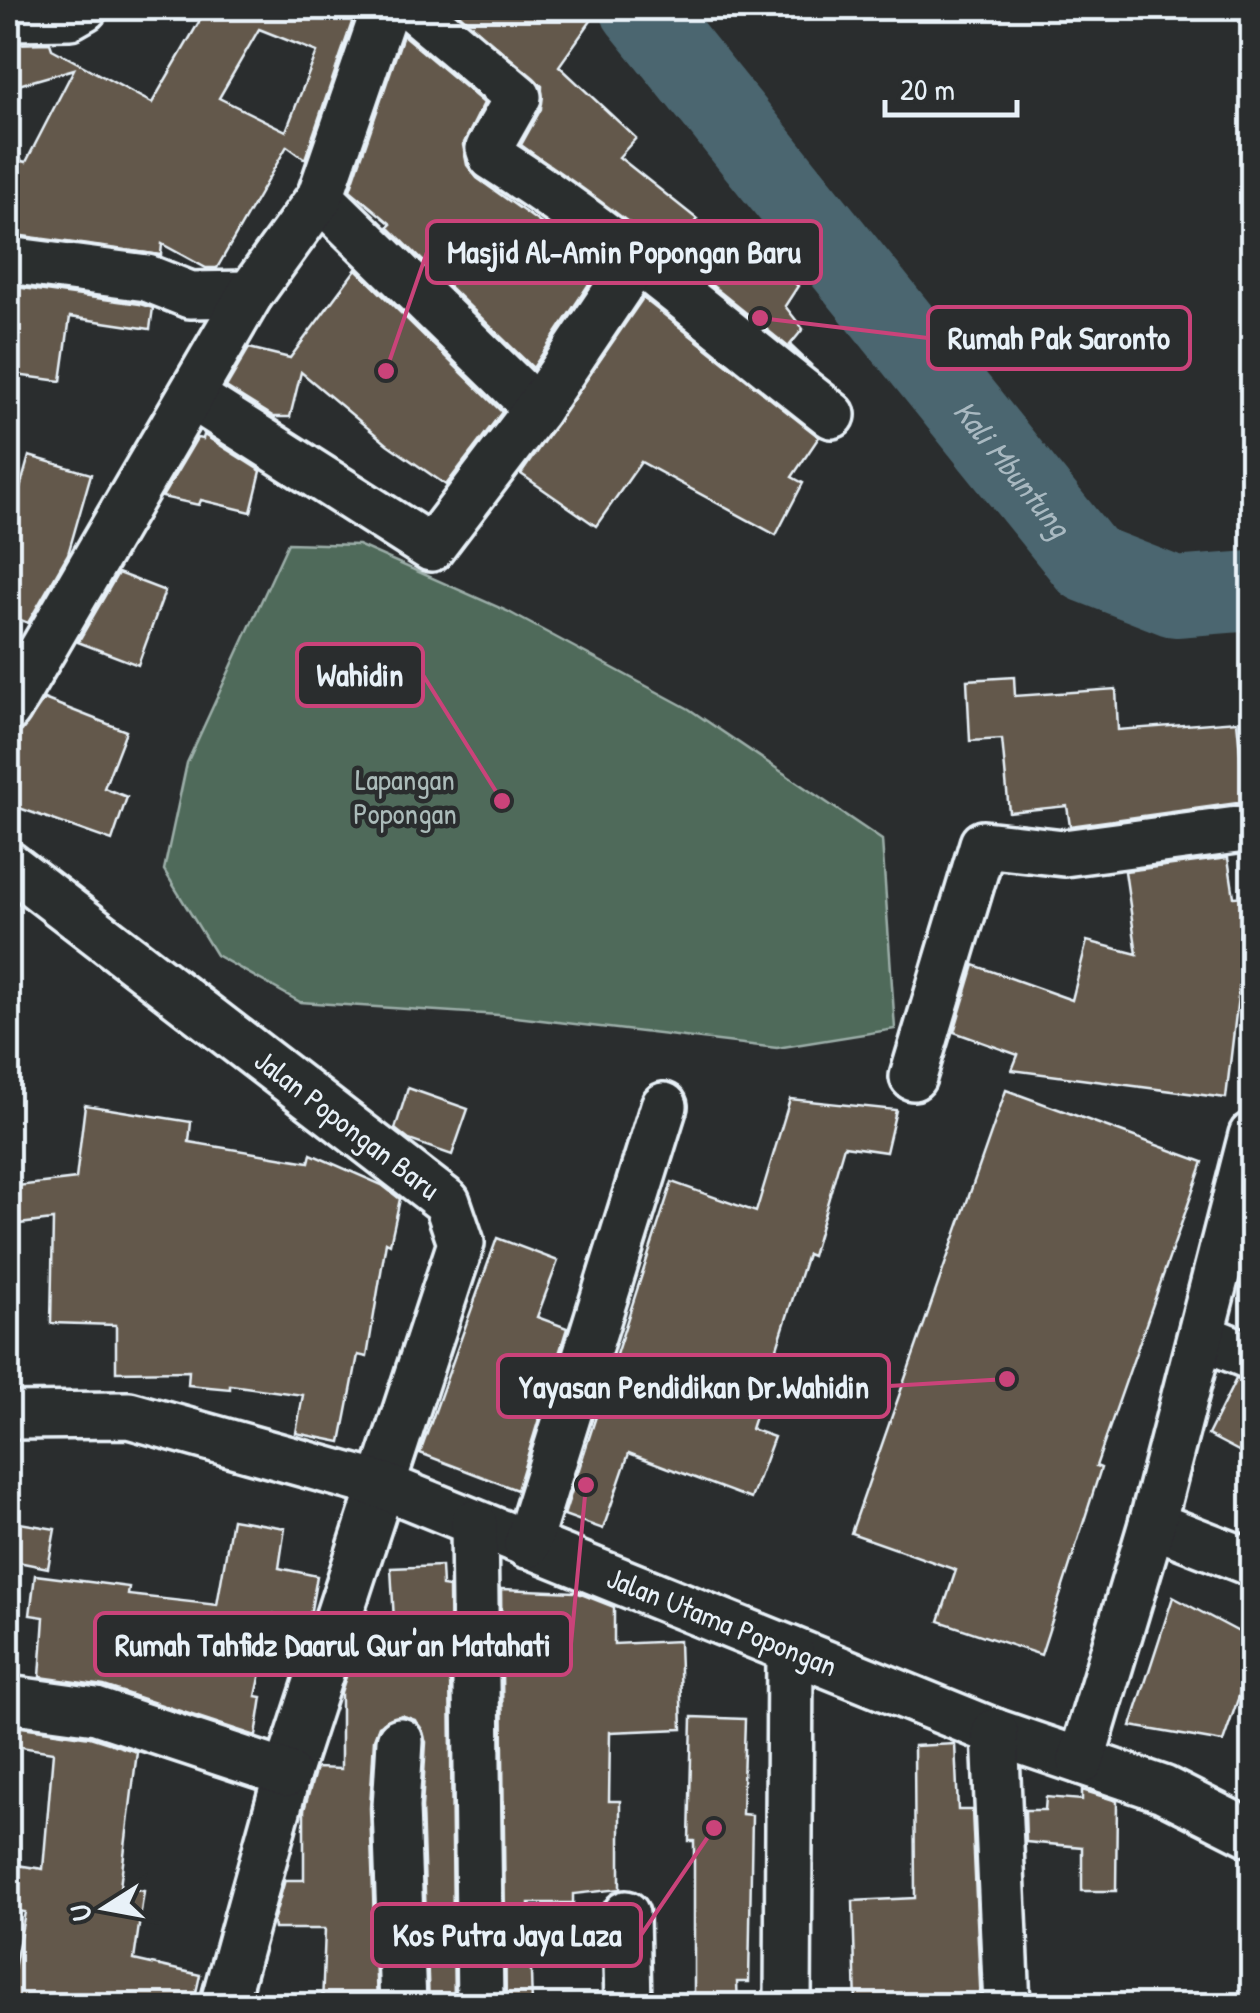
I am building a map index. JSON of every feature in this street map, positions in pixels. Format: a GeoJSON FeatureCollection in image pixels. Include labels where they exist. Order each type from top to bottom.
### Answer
{"type":"FeatureCollection","features":[{"type":"Feature","properties":{"kind":"street"},"geometry":{"type":"LineString","coordinates":[[8,17],[70,16],[84,8]]}},
{"type":"Feature","properties":{"kind":"street"},"geometry":{"type":"LineString","coordinates":[[8,709],[128,496],[192,396],[250,294],[320,198],[385,8]]}},
{"type":"Feature","properties":{"kind":"street"},"geometry":{"type":"LineString","coordinates":[[412,8],[518,97],[489,148],[492,157],[572,207],[635,262],[832,414]]}},
{"type":"Feature","properties":{"kind":"street"},"geometry":{"type":"LineString","coordinates":[[320,198],[538,409]]}},
{"type":"Feature","properties":{"kind":"street"},"geometry":{"type":"LineString","coordinates":[[8,260],[146,278],[190,295],[250,294]]}},
{"type":"Feature","properties":{"kind":"street"},"geometry":{"type":"LineString","coordinates":[[192,396],[431,548],[538,409],[635,262]]}},
{"type":"Feature","properties":{"kind":"street"},"geometry":{"type":"LineString","coordinates":[[913,1077],[983,844],[1064,853],[1252,828]]}},
{"type":"Feature","properties":{"kind":"street","name":"Jalan Popongan Baru"},"geometry":{"type":"LineString","coordinates":[[8,864],[448,1202],[461,1243],[287,1774],[223,2006]]}},
{"type":"Feature","properties":{"kind":"street"},"geometry":{"type":"LineString","coordinates":[[527,1545],[664,1106]]}},
{"type":"Feature","properties":{"kind":"street"},"geometry":{"type":"LineString","coordinates":[[1081,1761],[1152,1524],[1252,1135]]}},
{"type":"Feature","properties":{"kind":"street"},"geometry":{"type":"LineString","coordinates":[[1202,1338],[1252,1358]]}},
{"type":"Feature","properties":{"kind":"street","name":"Jalan Utama Popongan"},"geometry":{"type":"LineString","coordinates":[[8,1416],[129,1416],[384,1486],[995,1732],[1163,1790],[1252,1834]]}},
{"type":"Feature","properties":{"kind":"street"},"geometry":{"type":"LineString","coordinates":[[474,1524],[480,2006]]}},
{"type":"Feature","properties":{"kind":"street"},"geometry":{"type":"LineString","coordinates":[[1152,1524],[1252,1563]]}},
{"type":"Feature","properties":{"kind":"street"},"geometry":{"type":"LineString","coordinates":[[788,2006],[790,1650]]}},
{"type":"Feature","properties":{"kind":"street"},"geometry":{"type":"LineString","coordinates":[[8,1698],[96,1711],[287,1774]]}},
{"type":"Feature","properties":{"kind":"street"},"geometry":{"type":"LineString","coordinates":[[995,1732],[1007,2006]]}},
{"type":"Feature","properties":{"kind":"street"},"geometry":{"type":"LineString","coordinates":[[400,1740],[396,1807],[404,2006]]}},
{"type":"Feature","properties":{"kind":"street"},"geometry":{"type":"LineString","coordinates":[[626,1914],[628,2006]]}},
{"type":"Feature","properties":{"kind":"green space","name":"Lapangan Popongan"},"geometry":{"type":"Polygon","coordinates":[[[288,543],[358,545],[507,611],[689,709],[882,840],[895,1029],[777,1048],[499,1015],[300,1002],[216,955],[164,870],[187,763],[288,543]]]}},
{"type":"Feature","properties":{"kind":"building"},"geometry":{"type":"Polygon","coordinates":[[[207,8],[357,8],[305,159],[287,146],[217,268],[206,268],[162,244],[161,255],[8,234],[8,157],[26,162],[74,69],[8,88],[8,44],[50,43],[52,49],[152,103],[207,8]],[[259,29],[219,98],[286,131],[317,52],[259,29]]]}},
{"type":"Feature","properties":{"kind":"building"},"geometry":{"type":"Polygon","coordinates":[[[452,8],[600,8],[559,66],[636,138],[619,157],[697,219],[670,253],[521,145],[541,109],[542,86],[452,8]]]}},
{"type":"Feature","properties":{"kind":"building"},"geometry":{"type":"Polygon","coordinates":[[[403,35],[484,103],[463,145],[467,165],[477,178],[601,266],[533,368],[388,227],[391,224],[350,190],[403,35]]]}},
{"type":"Feature","properties":{"kind":"building"},"geometry":{"type":"Polygon","coordinates":[[[758,247],[798,286],[785,306],[803,329],[790,345],[812,366],[689,267],[758,247]]]}},
{"type":"Feature","properties":{"kind":"building"},"geometry":{"type":"Polygon","coordinates":[[[356,269],[502,412],[446,485],[387,444],[301,372],[290,417],[274,417],[226,387],[249,348],[290,358],[356,269]]]}},
{"type":"Feature","properties":{"kind":"building"},"geometry":{"type":"Polygon","coordinates":[[[8,286],[140,304],[153,308],[150,329],[70,317],[61,381],[8,374],[8,286]]]}},
{"type":"Feature","properties":{"kind":"building"},"geometry":{"type":"Polygon","coordinates":[[[643,298],[819,437],[792,477],[803,483],[776,535],[641,462],[596,526],[521,474],[643,298]]]}},
{"type":"Feature","properties":{"kind":"building"},"geometry":{"type":"Polygon","coordinates":[[[204,435],[261,471],[251,512],[201,500],[199,505],[162,497],[197,438],[203,439],[204,435]]]}},
{"type":"Feature","properties":{"kind":"building"},"geometry":{"type":"Polygon","coordinates":[[[29,456],[91,474],[68,554],[28,623],[8,615],[8,530],[29,456]]]}},
{"type":"Feature","properties":{"kind":"building"},"geometry":{"type":"Polygon","coordinates":[[[118,573],[165,591],[138,665],[78,642],[118,573]]]}},
{"type":"Feature","properties":{"kind":"building"},"geometry":{"type":"Polygon","coordinates":[[[1014,677],[1015,696],[1116,689],[1118,730],[1237,721],[1245,802],[1070,826],[1067,806],[1009,812],[1002,739],[970,741],[967,680],[1014,677]]]}},
{"type":"Feature","properties":{"kind":"building"},"geometry":{"type":"Polygon","coordinates":[[[44,699],[126,731],[104,788],[127,797],[112,841],[8,804],[8,735],[22,731],[44,699]]]}},
{"type":"Feature","properties":{"kind":"building"},"geometry":{"type":"Polygon","coordinates":[[[1228,858],[1234,897],[1247,896],[1252,962],[1242,963],[1226,1098],[1012,1070],[1018,1055],[954,1032],[974,965],[1072,1000],[1087,941],[1137,954],[1125,871],[1228,858]]]}},
{"type":"Feature","properties":{"kind":"building"},"geometry":{"type":"Polygon","coordinates":[[[408,1088],[468,1109],[452,1155],[409,1140],[395,1129],[408,1088]]]}},
{"type":"Feature","properties":{"kind":"building"},"geometry":{"type":"Polygon","coordinates":[[[1006,1090],[1203,1162],[1096,1466],[1101,1468],[1041,1655],[939,1621],[956,1570],[851,1533],[1006,1090]]]}},
{"type":"Feature","properties":{"kind":"building"},"geometry":{"type":"Polygon","coordinates":[[[790,1099],[896,1110],[886,1152],[844,1146],[812,1256],[807,1254],[751,1429],[774,1437],[751,1499],[629,1453],[603,1529],[564,1515],[672,1182],[756,1212],[790,1099]]]}},
{"type":"Feature","properties":{"kind":"building"},"geometry":{"type":"Polygon","coordinates":[[[85,1105],[191,1122],[189,1142],[309,1162],[311,1154],[382,1185],[400,1199],[390,1244],[386,1242],[367,1357],[358,1355],[341,1442],[296,1433],[303,1395],[230,1385],[230,1389],[188,1385],[189,1371],[116,1372],[116,1325],[51,1323],[53,1220],[10,1225],[8,1187],[76,1179],[85,1105]]]}},
{"type":"Feature","properties":{"kind":"building"},"geometry":{"type":"Polygon","coordinates":[[[497,1238],[558,1261],[537,1317],[567,1328],[517,1490],[420,1453],[497,1238]]]}},
{"type":"Feature","properties":{"kind":"building"},"geometry":{"type":"Polygon","coordinates":[[[1236,1379],[1252,1383],[1252,1458],[1208,1435],[1236,1379]]]}},
{"type":"Feature","properties":{"kind":"building"},"geometry":{"type":"Polygon","coordinates":[[[232,1519],[285,1528],[279,1568],[317,1576],[309,1621],[274,1614],[256,1696],[262,1697],[256,1736],[104,1686],[40,1677],[44,1617],[30,1615],[35,1575],[129,1587],[128,1595],[217,1605],[232,1519]]]}},
{"type":"Feature","properties":{"kind":"building"},"geometry":{"type":"Polygon","coordinates":[[[8,1521],[55,1529],[48,1568],[8,1560],[8,1521]]]}},
{"type":"Feature","properties":{"kind":"building"},"geometry":{"type":"Polygon","coordinates":[[[441,1566],[442,1586],[449,1587],[454,2006],[429,2006],[422,1807],[426,1742],[415,1720],[401,1715],[379,1726],[374,1739],[370,1808],[377,2006],[322,2006],[325,1929],[274,1929],[273,1922],[285,1880],[304,1880],[304,1810],[316,1768],[341,1769],[341,1692],[353,1655],[396,1656],[391,1568],[441,1566]]]}},
{"type":"Feature","properties":{"kind":"building"},"geometry":{"type":"Polygon","coordinates":[[[501,1589],[576,1592],[614,1607],[614,1644],[679,1641],[682,1729],[610,1732],[609,1801],[620,1801],[620,1889],[573,1894],[573,1903],[529,1903],[532,2006],[506,2006],[501,1589]]]}},
{"type":"Feature","properties":{"kind":"building"},"geometry":{"type":"Polygon","coordinates":[[[1173,1597],[1252,1639],[1252,1659],[1223,1742],[1131,1726],[1173,1597]]]}},
{"type":"Feature","properties":{"kind":"building"},"geometry":{"type":"Polygon","coordinates":[[[692,1717],[745,1719],[742,1814],[752,1815],[749,1982],[737,1982],[738,2006],[694,2006],[694,1841],[689,1841],[692,1717]]]}},
{"type":"Feature","properties":{"kind":"building"},"geometry":{"type":"Polygon","coordinates":[[[8,1725],[90,1737],[137,1752],[120,1887],[144,1891],[134,1960],[200,1975],[193,2006],[37,2006],[8,2000],[25,1912],[10,1910],[17,1865],[43,1869],[53,1752],[8,1745],[8,1725]]]}},
{"type":"Feature","properties":{"kind":"building"},"geometry":{"type":"Polygon","coordinates":[[[955,1744],[958,1810],[972,1810],[981,2006],[856,2006],[853,1901],[915,1898],[914,1746],[955,1744]]]}},
{"type":"Feature","properties":{"kind":"building"},"geometry":{"type":"Polygon","coordinates":[[[1082,1790],[1117,1801],[1116,1891],[1082,1891],[1082,1847],[1026,1842],[1025,1810],[1045,1810],[1046,1797],[1082,1800],[1082,1790]]]}},
{"type":"Feature","properties":{"kind":"waterway","name":"Kali Mbuntung"},"geometry":{"type":"LineString","coordinates":[[640,8],[1088,563],[1175,597],[1252,591]]}},
{"type":"Feature","properties":{"kind":"place","name":"Rumah Pak Saronto"},"geometry":{"type":"Point","coordinates":[760,318]}},
{"type":"Feature","properties":{"kind":"place","name":"Masjid Al-Amin Popongan Baru"},"geometry":{"type":"Point","coordinates":[386,371]}},
{"type":"Feature","properties":{"kind":"place","name":"Wahidin"},"geometry":{"type":"Point","coordinates":[502,801]}},
{"type":"Feature","properties":{"kind":"place","name":"Yayasan Pendidikan Dr.Wahidin"},"geometry":{"type":"Point","coordinates":[1007,1379]}},
{"type":"Feature","properties":{"kind":"place","name":"Rumah Tahfidz Daarul Qur'an Matahati"},"geometry":{"type":"Point","coordinates":[586,1485]}},
{"type":"Feature","properties":{"kind":"place","name":"Kos Putra Jaya Laza"},"geometry":{"type":"Point","coordinates":[714,1828]}}]}
